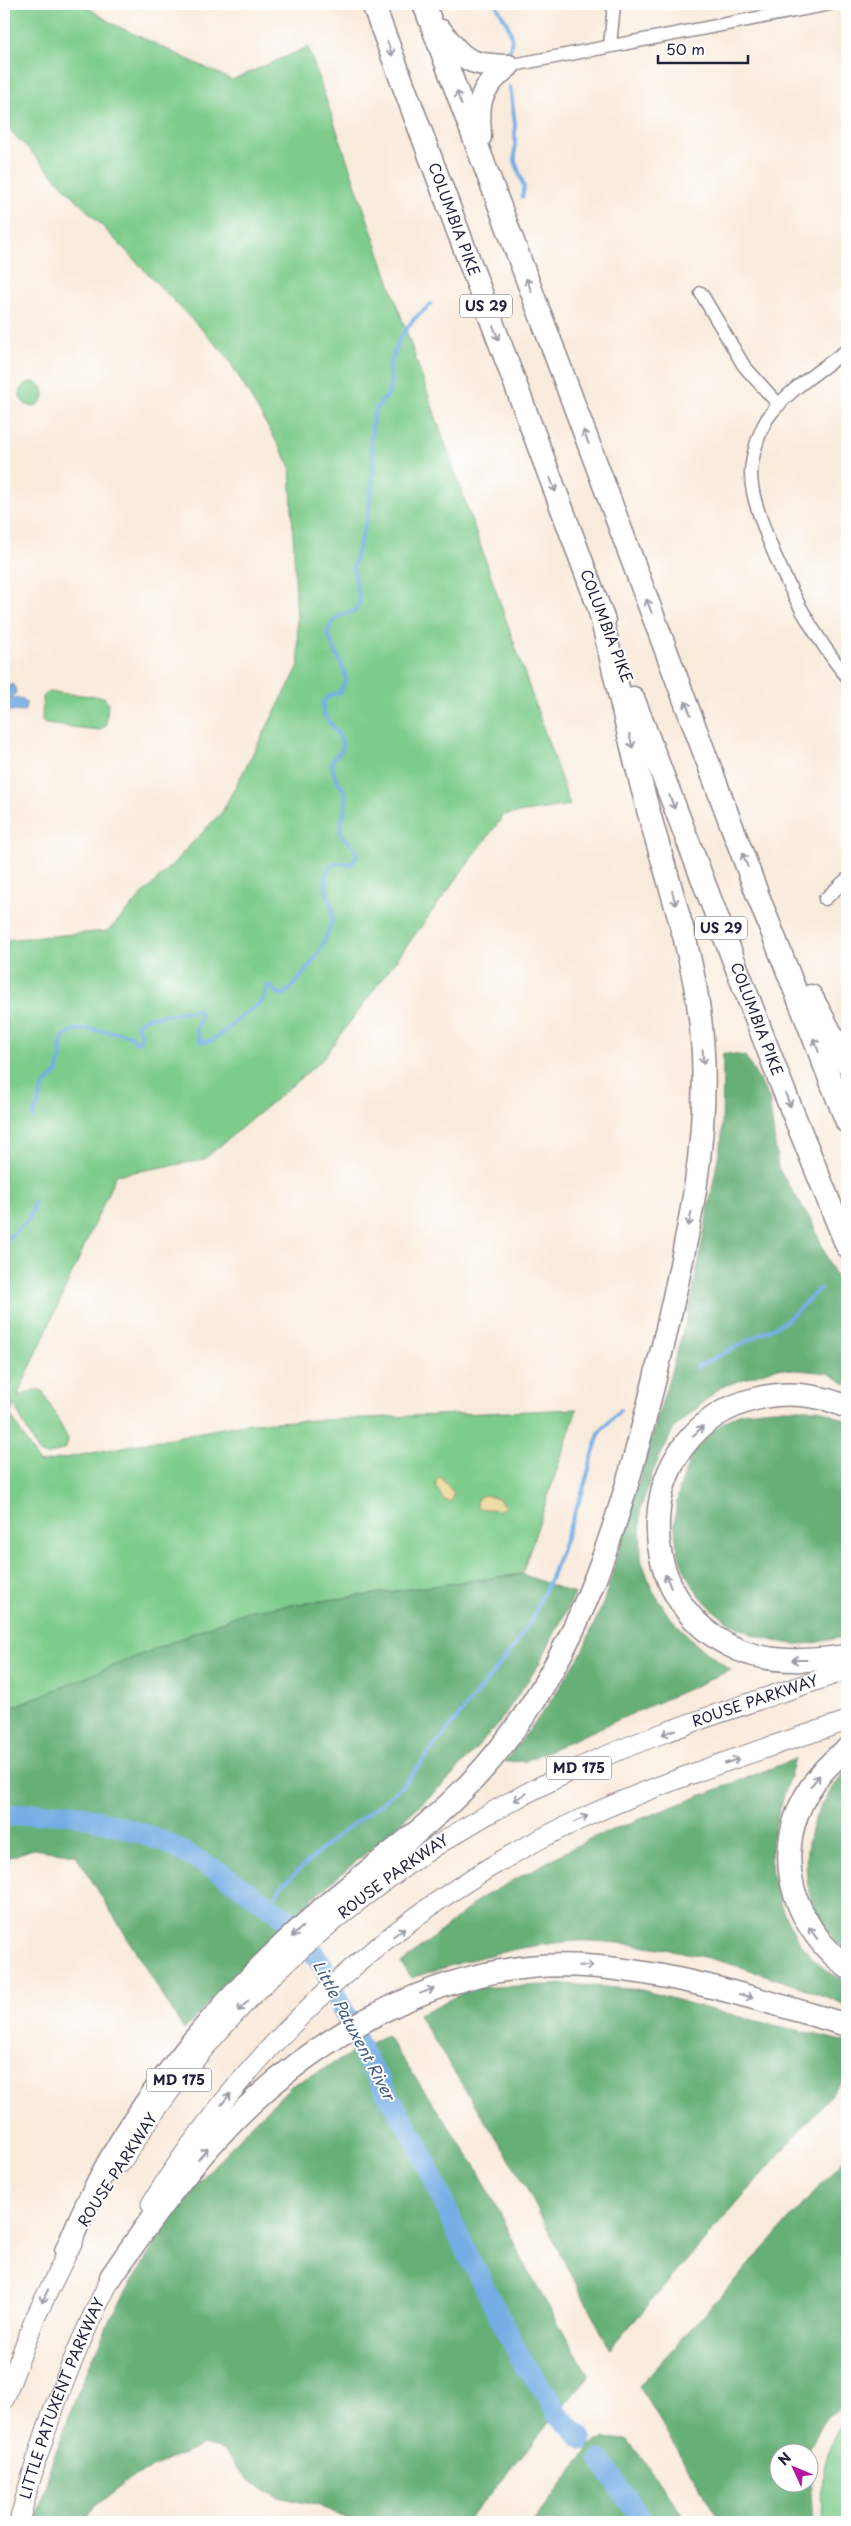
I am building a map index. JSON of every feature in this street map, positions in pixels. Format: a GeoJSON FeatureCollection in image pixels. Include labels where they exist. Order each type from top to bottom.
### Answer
{"type":"FeatureCollection","features":[{"type":"Feature","properties":{"kind":"highway","name":"COLUMBIA PIKE"},"geometry":{"type":"LineString","coordinates":[[373,4],[782,1086],[847,1246]]}},
{"type":"Feature","properties":{"kind":"highway"},"geometry":{"type":"LineString","coordinates":[[426,9],[454,48],[469,61],[508,66]]}},
{"type":"Feature","properties":{"kind":"highway","name":"US 29"},"geometry":{"type":"LineString","coordinates":[[426,9],[758,896],[847,1122]]}},
{"type":"Feature","properties":{"kind":"highway"},"geometry":{"type":"LineString","coordinates":[[482,160],[478,108],[480,99],[492,81],[508,66]]}},
{"type":"Feature","properties":{"kind":"highway"},"geometry":{"type":"LineString","coordinates":[[66,2252],[90,2197],[123,2139],[154,2092],[196,2040],[469,1784],[514,1730],[560,1658],[579,1620],[611,1540],[640,1436],[678,1281],[700,1160],[704,1114],[702,1030],[693,973],[643,791],[600,608]]}},
{"type":"Feature","properties":{"kind":"highway"},"geometry":{"type":"LineString","coordinates":[[758,896],[847,1064]]}},
{"type":"Feature","properties":{"kind":"highway"},"geometry":{"type":"LineString","coordinates":[[847,1407],[828,1399],[787,1394],[748,1401],[711,1420],[696,1433],[674,1461],[665,1481],[658,1508],[657,1526],[662,1565],[670,1587],[693,1618],[723,1642],[739,1650],[774,1659],[824,1659],[847,1656]]}},
{"type":"Feature","properties":{"kind":"highway"},"geometry":{"type":"LineString","coordinates":[[847,1749],[825,1768],[800,1804],[790,1847],[790,1872],[794,1895],[804,1919],[820,1943],[847,1967]]}},
{"type":"Feature","properties":{"kind":"highway"},"geometry":{"type":"LineString","coordinates":[[111,2277],[160,2208],[218,2137],[255,2102],[324,2046],[382,2011],[412,1997],[477,1976],[510,1970],[583,1966],[669,1976],[847,2025]]}},
{"type":"Feature","properties":{"kind":"main road","name":"ROUSE PARKWAY"},"geometry":{"type":"LineString","coordinates":[[331,1912],[405,1868],[456,1834],[555,1778],[606,1756],[676,1730],[847,1670]]}},
{"type":"Feature","properties":{"kind":"main road","name":"MD 175"},"geometry":{"type":"LineString","coordinates":[[111,2277],[138,2225],[203,2127],[270,2047],[360,1962],[428,1910],[480,1875],[578,1820],[644,1792],[847,1721]]}},
{"type":"Feature","properties":{"kind":"main road","name":"ROUSE PARKWAY"},"geometry":{"type":"LineString","coordinates":[[66,2252],[132,2144],[199,2055],[273,1966]]}},
{"type":"Feature","properties":{"kind":"main road"},"geometry":{"type":"LineString","coordinates":[[4,2400],[34,2318],[66,2252]]}},
{"type":"Feature","properties":{"kind":"main road","name":"LITTLE PATUXENT PARKWAY"},"geometry":{"type":"LineString","coordinates":[[19,2522],[29,2480],[61,2389],[111,2277]]}},
{"type":"Feature","properties":{"kind":"street"},"geometry":{"type":"LineString","coordinates":[[610,46],[614,4]]}},
{"type":"Feature","properties":{"kind":"street"},"geometry":{"type":"LineString","coordinates":[[508,66],[830,4]]}},
{"type":"Feature","properties":{"kind":"street"},"geometry":{"type":"LineString","coordinates":[[701,293],[744,366],[779,405]]}},
{"type":"Feature","properties":{"kind":"street"},"geometry":{"type":"LineString","coordinates":[[847,350],[779,405],[761,431],[753,461],[752,489],[757,508],[799,607],[818,639],[847,677]]}},
{"type":"Feature","properties":{"kind":"street"},"geometry":{"type":"LineString","coordinates":[[825,899],[847,879]]}},
{"type":"Feature","properties":{"kind":"green space"},"geometry":{"type":"Polygon","coordinates":[[[4,4],[82,4],[113,24],[232,80],[308,47],[570,805],[504,815],[321,1061],[203,1160],[116,1175],[17,1397],[35,1390],[42,1390],[68,1439],[66,1448],[47,1456],[39,1453],[14,1405],[10,1414],[39,1463],[249,1423],[577,1409],[522,1574],[247,1611],[4,1711],[4,940],[108,931],[222,812],[299,666],[290,465],[226,355],[4,124],[4,4]]]}},
{"type":"Feature","properties":{"kind":"green space"},"geometry":{"type":"Polygon","coordinates":[[[32,382],[41,385],[44,394],[41,403],[32,406],[23,403],[20,394],[23,385],[32,382]]]}},
{"type":"Feature","properties":{"kind":"green space"},"geometry":{"type":"Polygon","coordinates":[[[48,692],[104,697],[108,703],[106,725],[100,730],[45,724],[42,720],[43,697],[48,692]]]}},
{"type":"Feature","properties":{"kind":"green space"},"geometry":{"type":"Polygon","coordinates":[[[723,1053],[745,1056],[769,1098],[778,1168],[812,1222],[847,1305],[847,1385],[829,1373],[776,1368],[721,1387],[674,1428],[653,1471],[640,1511],[641,1559],[652,1589],[668,1615],[696,1644],[731,1670],[525,1761],[505,1762],[546,1708],[581,1654],[604,1601],[690,1307],[722,1136],[723,1053]]]}},
{"type":"Feature","properties":{"kind":"green space"},"geometry":{"type":"Polygon","coordinates":[[[773,1409],[818,1409],[847,1421],[847,1636],[814,1643],[795,1644],[767,1639],[741,1629],[718,1614],[700,1595],[686,1573],[678,1548],[675,1521],[679,1492],[690,1460],[704,1440],[734,1416],[747,1412],[773,1409]]]}},
{"type":"Feature","properties":{"kind":"green space"},"geometry":{"type":"Polygon","coordinates":[[[522,1574],[575,1594],[539,1664],[499,1723],[451,1777],[315,1896],[248,1960],[184,2030],[76,1855],[33,1849],[4,1859],[4,1711],[247,1611],[522,1574]]]}},
{"type":"Feature","properties":{"kind":"green space"},"geometry":{"type":"Polygon","coordinates":[[[795,1759],[773,1837],[771,1850],[772,1875],[786,1918],[802,1945],[830,1973],[847,1982],[847,2005],[735,1965],[677,1951],[598,1941],[555,1943],[513,1950],[472,1959],[411,1978],[401,1964],[481,1898],[589,1839],[795,1759]]]}},
{"type":"Feature","properties":{"kind":"green space"},"geometry":{"type":"Polygon","coordinates":[[[847,1768],[847,1951],[835,1940],[817,1914],[811,1900],[806,1870],[811,1828],[819,1810],[847,1768]]]}},
{"type":"Feature","properties":{"kind":"green space"},"geometry":{"type":"Polygon","coordinates":[[[567,1984],[642,1990],[719,2012],[847,2042],[847,2082],[841,2083],[610,2349],[520,2176],[418,2015],[473,1988],[567,1984]]]}},
{"type":"Feature","properties":{"kind":"green space"},"geometry":{"type":"Polygon","coordinates":[[[386,2035],[477,2168],[528,2271],[589,2376],[466,2522],[353,2522],[320,2506],[278,2497],[245,2478],[224,2450],[203,2445],[133,2477],[94,2507],[82,2522],[36,2522],[52,2462],[78,2392],[110,2319],[178,2205],[250,2126],[291,2086],[386,2035]]]}},
{"type":"Feature","properties":{"kind":"green space"},"geometry":{"type":"Polygon","coordinates":[[[847,2156],[847,2403],[825,2418],[811,2444],[768,2444],[768,2494],[812,2494],[814,2522],[721,2522],[639,2386],[847,2156]]]}},
{"type":"Feature","properties":{"kind":"green space"},"geometry":{"type":"Polygon","coordinates":[[[845,2420],[847,2420],[847,2522],[824,2522],[822,2495],[824,2469],[831,2444],[845,2420]]]}},
{"type":"Feature","properties":{"kind":"green space"},"geometry":{"type":"Polygon","coordinates":[[[603,2438],[628,2440],[689,2522],[533,2522],[590,2446],[603,2438]]]}},
{"type":"Feature","properties":{"kind":"sand"},"geometry":{"type":"Polygon","coordinates":[[[440,1477],[454,1493],[450,1502],[444,1500],[436,1487],[436,1481],[440,1477]]]}},
{"type":"Feature","properties":{"kind":"sand"},"geometry":{"type":"Polygon","coordinates":[[[484,1495],[499,1499],[505,1507],[501,1510],[478,1508],[476,1503],[478,1498],[484,1495]]]}},
{"type":"Feature","properties":{"kind":"water"},"geometry":{"type":"Polygon","coordinates":[[[5,684],[14,685],[16,692],[12,698],[23,699],[26,702],[25,710],[22,712],[4,710],[5,684]]]}},
{"type":"Feature","properties":{"kind":"waterway"},"geometry":{"type":"LineString","coordinates":[[496,4],[510,31],[510,50]]}},
{"type":"Feature","properties":{"kind":"waterway"},"geometry":{"type":"LineString","coordinates":[[510,87],[515,124],[515,161],[524,187],[522,197]]}},
{"type":"Feature","properties":{"kind":"waterway"},"geometry":{"type":"LineString","coordinates":[[33,1117],[43,1089],[58,1070],[61,1042],[67,1034],[84,1029],[105,1031],[131,1035],[135,1042],[140,1041],[141,1033],[136,1025],[145,1018],[198,1010],[201,1017],[196,1030],[201,1042],[212,1041],[263,1001],[267,986],[272,987],[275,992],[284,995],[306,970],[324,942],[329,931],[333,913],[325,884],[328,870],[334,863],[351,864],[356,858],[356,849],[341,834],[346,800],[344,790],[334,774],[332,761],[342,750],[341,738],[323,713],[323,702],[329,696],[340,692],[346,680],[344,670],[327,633],[334,621],[345,614],[355,611],[360,602],[353,568],[369,510],[374,466],[371,440],[373,418],[377,407],[388,395],[391,381],[389,368],[399,340],[413,320],[431,304]]}},
{"type":"Feature","properties":{"kind":"waterway"},"geometry":{"type":"LineString","coordinates":[[4,1241],[28,1219],[34,1202]]}},
{"type":"Feature","properties":{"kind":"waterway"},"geometry":{"type":"LineString","coordinates":[[4,1286],[7,1301],[4,1307]]}},
{"type":"Feature","properties":{"kind":"waterway"},"geometry":{"type":"LineString","coordinates":[[697,1367],[786,1321],[820,1288]]}},
{"type":"Feature","properties":{"kind":"waterway"},"geometry":{"type":"LineString","coordinates":[[270,1906],[282,1885],[337,1836],[378,1806],[405,1783],[510,1652],[529,1624],[553,1573],[583,1490],[599,1433],[620,1410]]}},
{"type":"Feature","properties":{"kind":"waterway","name":"Little Patuxent River"},"geometry":{"type":"LineString","coordinates":[[4,1817],[26,1814],[70,1813],[116,1825],[165,1842],[223,1874],[291,1922],[323,1966],[364,2055],[418,2145],[460,2239],[524,2365],[546,2393],[556,2412],[582,2439]]}},
{"type":"Feature","properties":{"kind":"waterway","name":"Little Patuxent River"},"geometry":{"type":"LineString","coordinates":[[600,2460],[643,2522]]}}]}
